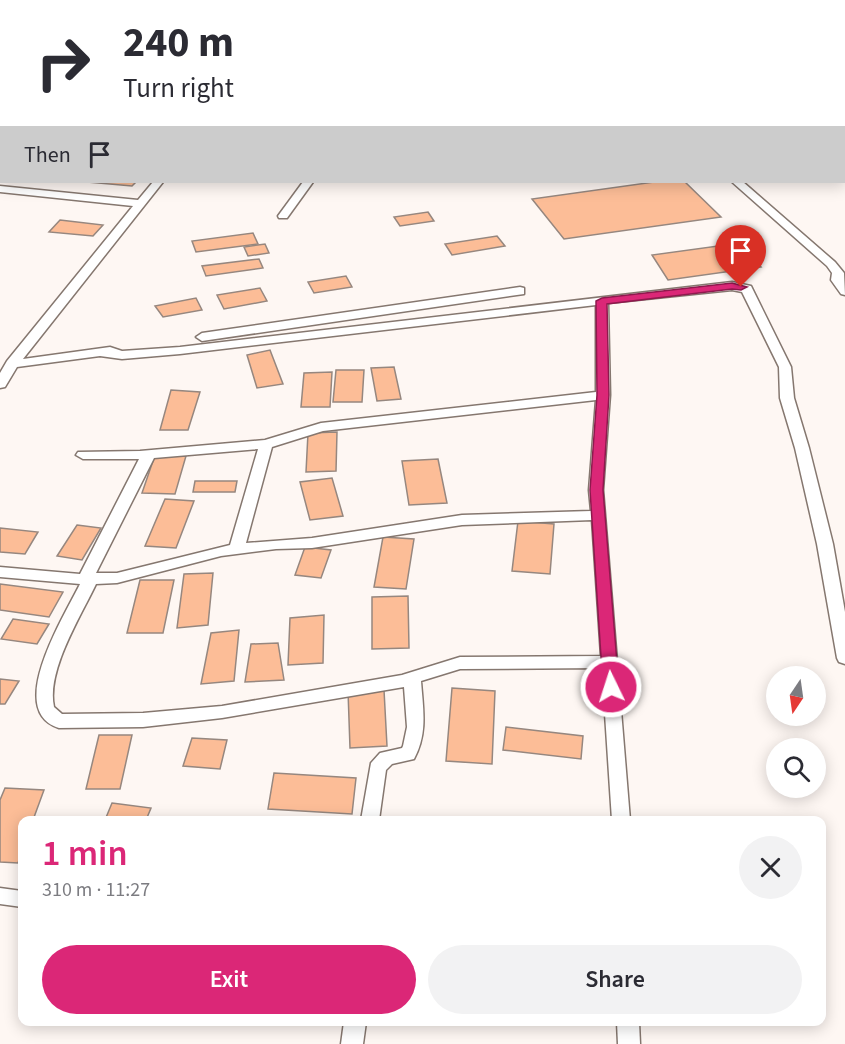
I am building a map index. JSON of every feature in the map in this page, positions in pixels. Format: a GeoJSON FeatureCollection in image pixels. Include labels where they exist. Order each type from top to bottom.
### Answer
{"type":"FeatureCollection","features":[{"type":"Feature","properties":{"kind":"street"},"geometry":{"type":"LineString","coordinates":[[0,384],[12,364],[157,183]]}},
{"type":"Feature","properties":{"kind":"street"},"geometry":{"type":"LineString","coordinates":[[283,216],[307,183]]}},
{"type":"Feature","properties":{"kind":"street"},"geometry":{"type":"LineString","coordinates":[[738,183],[831,264],[838,273],[837,280],[845,291]]}},
{"type":"Feature","properties":{"kind":"street"},"geometry":{"type":"LineString","coordinates":[[0,201],[5,189],[140,204]]}},
{"type":"Feature","properties":{"kind":"street"},"geometry":{"type":"LineString","coordinates":[[100,352],[104,355],[119,356],[175,351],[732,286],[741,287],[749,292],[785,367],[787,398],[802,448],[825,544],[845,658]]}},
{"type":"Feature","properties":{"kind":"street"},"geometry":{"type":"LineString","coordinates":[[12,364],[520,291]]}},
{"type":"Feature","properties":{"kind":"street"},"geometry":{"type":"LineString","coordinates":[[602,301],[603,395],[597,478],[621,816]]}},
{"type":"Feature","properties":{"kind":"street"},"geometry":{"type":"LineString","coordinates":[[83,454],[149,454],[266,444],[321,427],[603,395]]}},
{"type":"Feature","properties":{"kind":"street"},"geometry":{"type":"LineString","coordinates":[[237,549],[266,444]]}},
{"type":"Feature","properties":{"kind":"street"},"geometry":{"type":"LineString","coordinates":[[149,454],[88,579],[50,667],[44,690],[44,706],[49,715],[59,721],[143,720],[222,712],[412,679],[460,663],[609,662]]}},
{"type":"Feature","properties":{"kind":"street"},"geometry":{"type":"LineString","coordinates":[[0,572],[88,579],[117,578],[152,571],[192,557],[237,549],[276,544],[312,543],[462,520],[599,515]]}},
{"type":"Feature","properties":{"kind":"street"},"geometry":{"type":"LineString","coordinates":[[371,816],[377,768],[386,758],[408,753],[412,747],[415,736],[412,679]]}},
{"type":"Feature","properties":{"kind":"street"},"geometry":{"type":"LineString","coordinates":[[0,896],[18,898]]}},
{"type":"Feature","properties":{"kind":"street"},"geometry":{"type":"LineString","coordinates":[[352,1044],[354,1026]]}},
{"type":"Feature","properties":{"kind":"street"},"geometry":{"type":"LineString","coordinates":[[628,1026],[629,1044]]}},
{"type":"Feature","properties":{"kind":"building"},"geometry":{"type":"Polygon","coordinates":[[[98,183],[135,183],[132,186],[98,183]]]}},
{"type":"Feature","properties":{"kind":"building"},"geometry":{"type":"Polygon","coordinates":[[[647,183],[686,183],[721,217],[564,239],[532,199],[647,183]]]}},
{"type":"Feature","properties":{"kind":"building"},"geometry":{"type":"Polygon","coordinates":[[[428,212],[434,221],[400,226],[394,217],[428,212]]]}},
{"type":"Feature","properties":{"kind":"building"},"geometry":{"type":"Polygon","coordinates":[[[60,220],[103,225],[93,236],[49,232],[60,220]]]}},
{"type":"Feature","properties":{"kind":"building"},"geometry":{"type":"Polygon","coordinates":[[[253,233],[258,244],[196,252],[192,241],[253,233]]]}},
{"type":"Feature","properties":{"kind":"building"},"geometry":{"type":"Polygon","coordinates":[[[497,236],[505,246],[452,255],[445,244],[497,236]]]}},
{"type":"Feature","properties":{"kind":"building"},"geometry":{"type":"Polygon","coordinates":[[[740,243],[761,267],[668,280],[652,255],[740,243]]]}},
{"type":"Feature","properties":{"kind":"building"},"geometry":{"type":"Polygon","coordinates":[[[265,244],[269,253],[248,256],[244,247],[265,244]]]}},
{"type":"Feature","properties":{"kind":"building"},"geometry":{"type":"Polygon","coordinates":[[[259,259],[263,268],[206,276],[202,266],[259,259]]]}},
{"type":"Feature","properties":{"kind":"building"},"geometry":{"type":"Polygon","coordinates":[[[346,276],[352,287],[314,293],[308,282],[346,276]]]}},
{"type":"Feature","properties":{"kind":"building"},"geometry":{"type":"Polygon","coordinates":[[[260,288],[267,301],[224,309],[217,295],[260,288]]]}},
{"type":"Feature","properties":{"kind":"building"},"geometry":{"type":"Polygon","coordinates":[[[196,298],[202,310],[163,317],[155,306],[196,298]]]}},
{"type":"Feature","properties":{"kind":"building"},"geometry":{"type":"Polygon","coordinates":[[[270,350],[283,384],[257,388],[247,355],[270,350]]]}},
{"type":"Feature","properties":{"kind":"building"},"geometry":{"type":"Polygon","coordinates":[[[394,367],[401,399],[377,401],[371,368],[394,367]]]}},
{"type":"Feature","properties":{"kind":"building"},"geometry":{"type":"Polygon","coordinates":[[[336,370],[364,370],[362,402],[333,402],[336,370]]]}},
{"type":"Feature","properties":{"kind":"building"},"geometry":{"type":"Polygon","coordinates":[[[332,372],[330,407],[301,407],[304,373],[332,372]]]}},
{"type":"Feature","properties":{"kind":"building"},"geometry":{"type":"Polygon","coordinates":[[[171,390],[200,392],[188,430],[160,430],[171,390]]]}},
{"type":"Feature","properties":{"kind":"building"},"geometry":{"type":"Polygon","coordinates":[[[337,432],[336,471],[306,472],[308,433],[337,432]]]}},
{"type":"Feature","properties":{"kind":"building"},"geometry":{"type":"Polygon","coordinates":[[[155,455],[186,456],[175,494],[142,493],[155,455]]]}},
{"type":"Feature","properties":{"kind":"building"},"geometry":{"type":"Polygon","coordinates":[[[438,459],[447,503],[409,505],[402,461],[438,459]]]}},
{"type":"Feature","properties":{"kind":"building"},"geometry":{"type":"Polygon","coordinates":[[[332,478],[343,516],[310,520],[300,482],[332,478]]]}},
{"type":"Feature","properties":{"kind":"building"},"geometry":{"type":"Polygon","coordinates":[[[195,481],[237,481],[235,492],[193,492],[195,481]]]}},
{"type":"Feature","properties":{"kind":"building"},"geometry":{"type":"Polygon","coordinates":[[[165,499],[194,501],[176,548],[145,546],[165,499]]]}},
{"type":"Feature","properties":{"kind":"building"},"geometry":{"type":"Polygon","coordinates":[[[518,521],[554,524],[550,574],[512,571],[518,521]]]}},
{"type":"Feature","properties":{"kind":"building"},"geometry":{"type":"Polygon","coordinates":[[[77,525],[101,528],[82,560],[57,556],[77,525]]]}},
{"type":"Feature","properties":{"kind":"building"},"geometry":{"type":"Polygon","coordinates":[[[0,528],[38,532],[25,554],[0,552],[0,528]]]}},
{"type":"Feature","properties":{"kind":"building"},"geometry":{"type":"Polygon","coordinates":[[[383,537],[414,539],[406,589],[374,587],[383,537]]]}},
{"type":"Feature","properties":{"kind":"building"},"geometry":{"type":"Polygon","coordinates":[[[305,547],[331,550],[321,578],[295,575],[305,547]]]}},
{"type":"Feature","properties":{"kind":"building"},"geometry":{"type":"Polygon","coordinates":[[[213,573],[208,625],[177,628],[184,574],[213,573]]]}},
{"type":"Feature","properties":{"kind":"building"},"geometry":{"type":"Polygon","coordinates":[[[140,580],[174,580],[163,633],[127,633],[140,580]]]}},
{"type":"Feature","properties":{"kind":"building"},"geometry":{"type":"Polygon","coordinates":[[[0,584],[63,592],[49,617],[0,610],[0,584]]]}},
{"type":"Feature","properties":{"kind":"building"},"geometry":{"type":"Polygon","coordinates":[[[408,596],[409,648],[372,649],[372,597],[408,596]]]}},
{"type":"Feature","properties":{"kind":"building"},"geometry":{"type":"Polygon","coordinates":[[[324,615],[323,663],[288,665],[290,618],[324,615]]]}},
{"type":"Feature","properties":{"kind":"building"},"geometry":{"type":"Polygon","coordinates":[[[13,619],[49,624],[37,644],[1,639],[13,619]]]}},
{"type":"Feature","properties":{"kind":"building"},"geometry":{"type":"Polygon","coordinates":[[[239,630],[234,681],[201,684],[211,633],[239,630]]]}},
{"type":"Feature","properties":{"kind":"building"},"geometry":{"type":"Polygon","coordinates":[[[278,643],[284,680],[245,682],[251,644],[278,643]]]}},
{"type":"Feature","properties":{"kind":"building"},"geometry":{"type":"Polygon","coordinates":[[[0,679],[19,681],[5,704],[0,704],[0,679]]]}},
{"type":"Feature","properties":{"kind":"building"},"geometry":{"type":"Polygon","coordinates":[[[452,688],[495,691],[492,764],[446,761],[452,688]]]}},
{"type":"Feature","properties":{"kind":"building"},"geometry":{"type":"Polygon","coordinates":[[[384,690],[387,746],[350,748],[348,691],[384,690]]]}},
{"type":"Feature","properties":{"kind":"building"},"geometry":{"type":"Polygon","coordinates":[[[506,727],[583,736],[581,759],[503,750],[506,727]]]}},
{"type":"Feature","properties":{"kind":"building"},"geometry":{"type":"Polygon","coordinates":[[[99,735],[132,735],[120,789],[86,789],[99,735]]]}},
{"type":"Feature","properties":{"kind":"building"},"geometry":{"type":"Polygon","coordinates":[[[192,738],[227,740],[220,769],[183,766],[192,738]]]}},
{"type":"Feature","properties":{"kind":"building"},"geometry":{"type":"Polygon","coordinates":[[[274,773],[356,778],[352,814],[268,809],[274,773]]]}},
{"type":"Feature","properties":{"kind":"building"},"geometry":{"type":"Polygon","coordinates":[[[5,788],[44,790],[34,816],[18,816],[18,863],[0,862],[0,800],[5,788]]]}},
{"type":"Feature","properties":{"kind":"building"},"geometry":{"type":"Polygon","coordinates":[[[112,803],[151,808],[148,816],[107,816],[112,803]]]}},
{"type":"Feature","properties":{"kind":"route"},"geometry":{"type":"LineString","coordinates":[[611,687],[596,490],[603,395],[602,301],[732,286],[741,287]]}}]}
